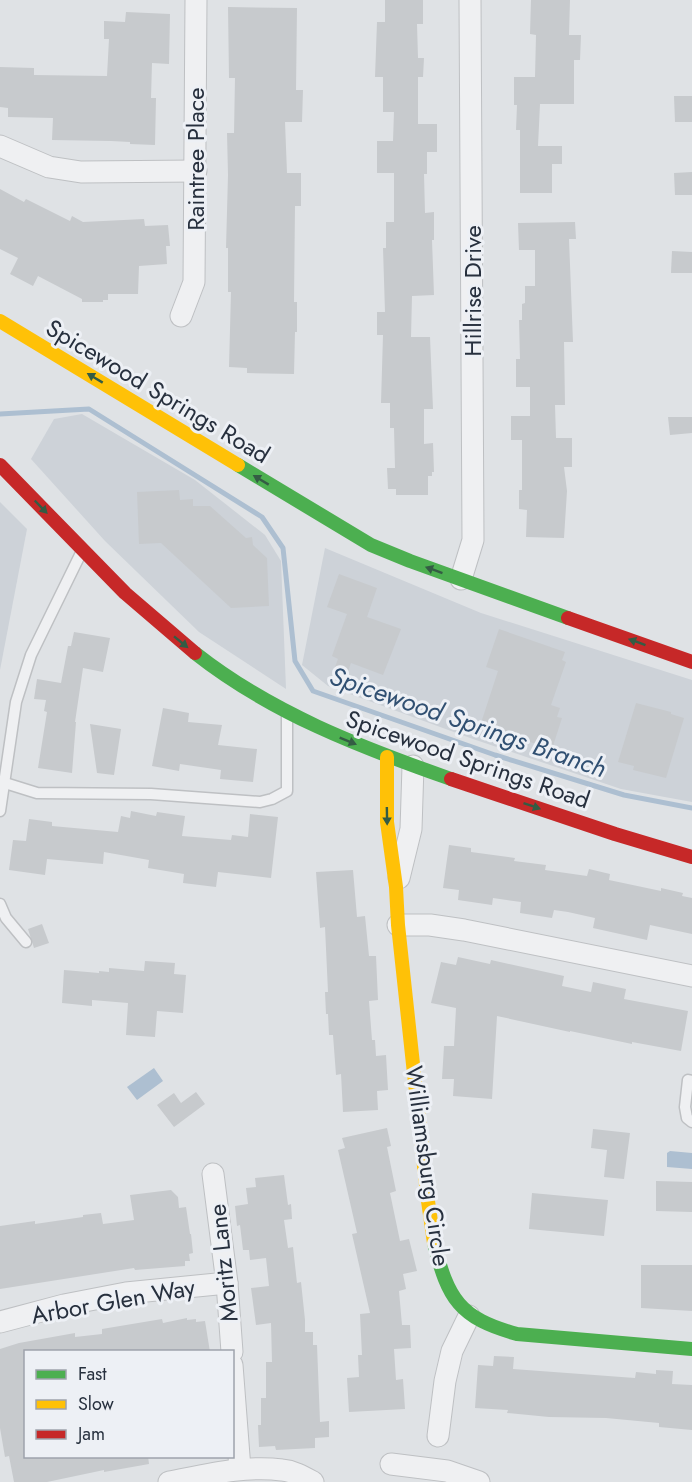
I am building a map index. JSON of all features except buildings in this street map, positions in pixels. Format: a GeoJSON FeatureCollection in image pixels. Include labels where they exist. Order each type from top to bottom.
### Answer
{"type":"FeatureCollection","features":[{"type":"Feature","properties":{"kind":"main road","name":"Spicewood Springs Road"},"geometry":{"type":"LineString","coordinates":[[0,321],[371,545],[692,662]]}},
{"type":"Feature","properties":{"kind":"main road"},"geometry":{"type":"LineString","coordinates":[[11,340],[31,339]]}},
{"type":"Feature","properties":{"kind":"main road","name":"Spicewood Springs Road"},"geometry":{"type":"LineString","coordinates":[[0,465],[153,619],[207,663],[268,702],[327,733],[387,758],[638,842],[692,856]]}},
{"type":"Feature","properties":{"kind":"main road","name":"Williamsburg Circle"},"geometry":{"type":"LineString","coordinates":[[387,758],[387,822],[396,887],[426,1188],[439,1261],[454,1299],[469,1316],[494,1328],[517,1334],[692,1349]]}},
{"type":"Feature","properties":{"kind":"street","name":"Raintree Place"},"geometry":{"type":"LineString","coordinates":[[181,316],[194,282],[196,0]]}},
{"type":"Feature","properties":{"kind":"street","name":"Hillrise Drive"},"geometry":{"type":"LineString","coordinates":[[461,579],[473,540],[470,0]]}},
{"type":"Feature","properties":{"kind":"street"},"geometry":{"type":"LineString","coordinates":[[0,146],[49,167],[60,169],[196,171]]}},
{"type":"Feature","properties":{"kind":"street","name":"Williamsburg Circle"},"geometry":{"type":"LineString","coordinates":[[396,887],[411,829],[412,766]]}},
{"type":"Feature","properties":{"kind":"street"},"geometry":{"type":"LineString","coordinates":[[398,925],[464,930],[692,976]]}},
{"type":"Feature","properties":{"kind":"street","name":"Moritz Lane"},"geometry":{"type":"LineString","coordinates":[[213,1174],[227,1283],[232,1350]]}},
{"type":"Feature","properties":{"kind":"street","name":"Arbor Glen Way"},"geometry":{"type":"LineString","coordinates":[[0,1322],[64,1305],[126,1293],[227,1283]]}},
{"type":"Feature","properties":{"kind":"street"},"geometry":{"type":"LineString","coordinates":[[438,1436],[445,1381],[452,1351],[469,1316]]}},
{"type":"Feature","properties":{"kind":"street"},"geometry":{"type":"LineString","coordinates":[[234,1391],[240,1469]]}},
{"type":"Feature","properties":{"kind":"street"},"geometry":{"type":"LineString","coordinates":[[391,1464],[447,1471],[479,1482]]}},
{"type":"Feature","properties":{"kind":"street"},"geometry":{"type":"LineString","coordinates":[[169,1482],[240,1469],[283,1470],[313,1482]]}},
{"type":"Feature","properties":{"kind":"lane"},"geometry":{"type":"LineString","coordinates":[[0,812],[16,702],[31,655],[82,550]]}},
{"type":"Feature","properties":{"kind":"lane"},"geometry":{"type":"LineString","coordinates":[[5,783],[37,793],[151,794],[260,802],[272,799],[286,791],[287,712]]}},
{"type":"Feature","properties":{"kind":"lane"},"geometry":{"type":"LineString","coordinates":[[0,904],[6,918],[26,942]]}},
{"type":"Feature","properties":{"kind":"lane"},"geometry":{"type":"LineString","coordinates":[[692,1081],[688,1080],[685,1107],[687,1118],[692,1122]]}},
{"type":"Feature","properties":{"kind":"shaded area"},"geometry":{"type":"Polygon","coordinates":[[[82,414],[195,480],[265,535],[281,561],[286,689],[199,632],[105,541],[31,459],[54,419],[82,414]]]}},
{"type":"Feature","properties":{"kind":"shaded area"},"geometry":{"type":"Polygon","coordinates":[[[0,502],[27,529],[0,670],[0,502]]]}},
{"type":"Feature","properties":{"kind":"shaded area"},"geometry":{"type":"Polygon","coordinates":[[[325,548],[481,613],[692,680],[692,802],[621,789],[473,739],[328,686],[302,665],[325,548]]]}},
{"type":"Feature","properties":{"kind":"water"},"geometry":{"type":"Polygon","coordinates":[[[154,1068],[163,1081],[137,1100],[127,1087],[154,1068]]]}},
{"type":"Feature","properties":{"kind":"water"},"geometry":{"type":"Polygon","coordinates":[[[670,1151],[692,1153],[692,1169],[667,1167],[667,1153],[670,1151]]]}},
{"type":"Feature","properties":{"kind":"waterway","name":"Spicewood Springs Branch"},"geometry":{"type":"LineString","coordinates":[[0,414],[89,409],[262,517],[283,548],[295,661],[313,691],[495,755],[624,795],[692,808]]}},
{"type":"Feature","properties":{"kind":"traffic: fast"},"geometry":{"type":"LineString","coordinates":[[238,465],[371,545],[568,618]]}},
{"type":"Feature","properties":{"kind":"traffic: fast"},"geometry":{"type":"LineString","coordinates":[[195,653],[254,694],[285,711],[350,741],[451,779]]}},
{"type":"Feature","properties":{"kind":"traffic: fast"},"geometry":{"type":"LineString","coordinates":[[434,1243],[445,1279],[459,1303],[469,1313],[497,1328],[517,1334],[692,1349]]}},
{"type":"Feature","properties":{"kind":"traffic: slow"},"geometry":{"type":"LineString","coordinates":[[0,321],[238,465]]}},
{"type":"Feature","properties":{"kind":"traffic: slow"},"geometry":{"type":"LineString","coordinates":[[387,757],[387,822],[434,1243]]}},
{"type":"Feature","properties":{"kind":"traffic: jam"},"geometry":{"type":"LineString","coordinates":[[0,465],[125,593],[195,653]]}},
{"type":"Feature","properties":{"kind":"traffic: jam"},"geometry":{"type":"LineString","coordinates":[[568,618],[692,662]]}},
{"type":"Feature","properties":{"kind":"traffic: jam"},"geometry":{"type":"LineString","coordinates":[[451,779],[615,834],[692,857]]}}]}
